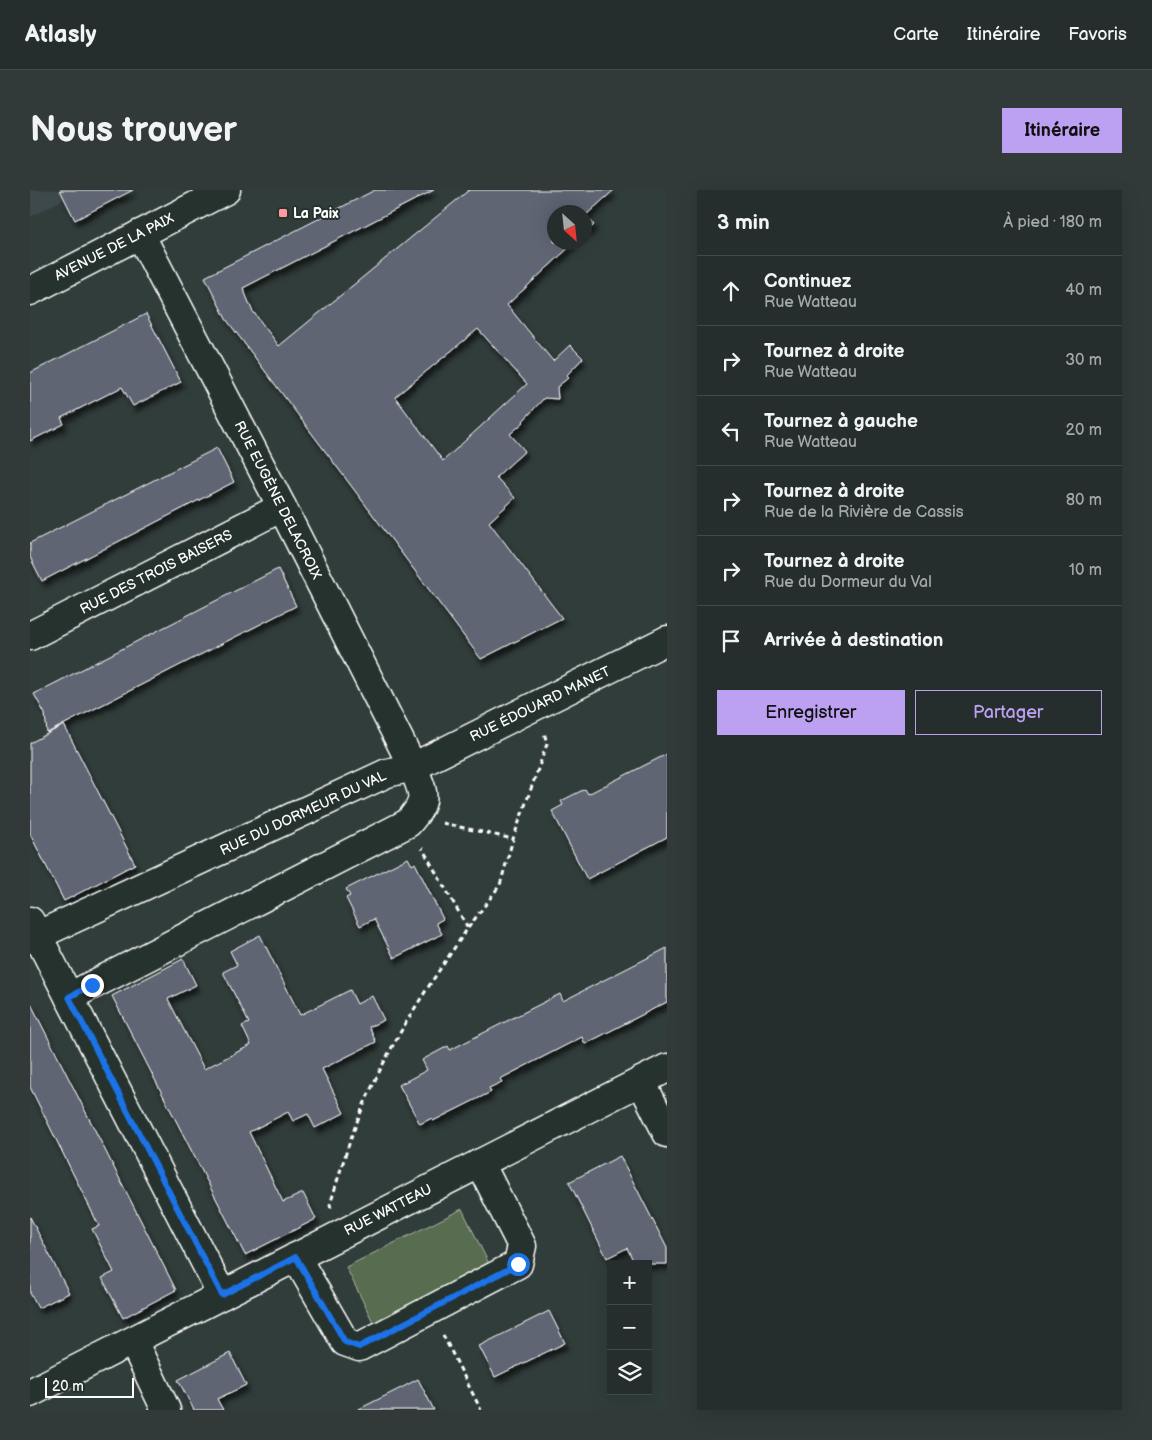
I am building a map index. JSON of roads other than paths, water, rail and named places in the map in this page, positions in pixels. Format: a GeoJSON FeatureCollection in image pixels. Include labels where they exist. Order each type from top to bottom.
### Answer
{"type":"FeatureCollection","features":[{"type":"Feature","properties":{"kind":"street","name":"AVENUE DE LA PAIX"},"geometry":{"type":"LineString","coordinates":[[30,291],[226,190]]}},
{"type":"Feature","properties":{"kind":"street","name":"RUE EUGÈNE DELACROIX"},"geometry":{"type":"LineString","coordinates":[[140,234],[282,507],[413,767]]}},
{"type":"Feature","properties":{"kind":"street","name":"RUE DES TROIS BAISERS"},"geometry":{"type":"LineString","coordinates":[[30,636],[282,507]]}},
{"type":"Feature","properties":{"kind":"street","name":"RUE ÉDOUARD MANET"},"geometry":{"type":"LineString","coordinates":[[413,767],[667,640]]}},
{"type":"Feature","properties":{"kind":"street"},"geometry":{"type":"LineString","coordinates":[[69,997],[411,828],[420,810],[424,794],[413,767]]}},
{"type":"Feature","properties":{"kind":"street","name":"RUE DU DORMEUR DU VAL"},"geometry":{"type":"LineString","coordinates":[[32,932],[387,773],[413,767]]}},
{"type":"Feature","properties":{"kind":"street"},"geometry":{"type":"LineString","coordinates":[[32,932],[69,997],[222,1295]]}},
{"type":"Feature","properties":{"kind":"street","name":"RUE WATTEAU"},"geometry":{"type":"LineString","coordinates":[[30,1393],[667,1068]]}},
{"type":"Feature","properties":{"kind":"street"},"geometry":{"type":"LineString","coordinates":[[641,1081],[667,1132]]}},
{"type":"Feature","properties":{"kind":"street"},"geometry":{"type":"LineString","coordinates":[[296,1257],[345,1342],[359,1347],[518,1264],[522,1246],[480,1163]]}},
{"type":"Feature","properties":{"kind":"street"},"geometry":{"type":"LineString","coordinates":[[132,1341],[166,1410]]}},
{"type":"Feature","properties":{"kind":"place","name":"La Paix"},"geometry":{"type":"Point","coordinates":[283,213]}}]}
